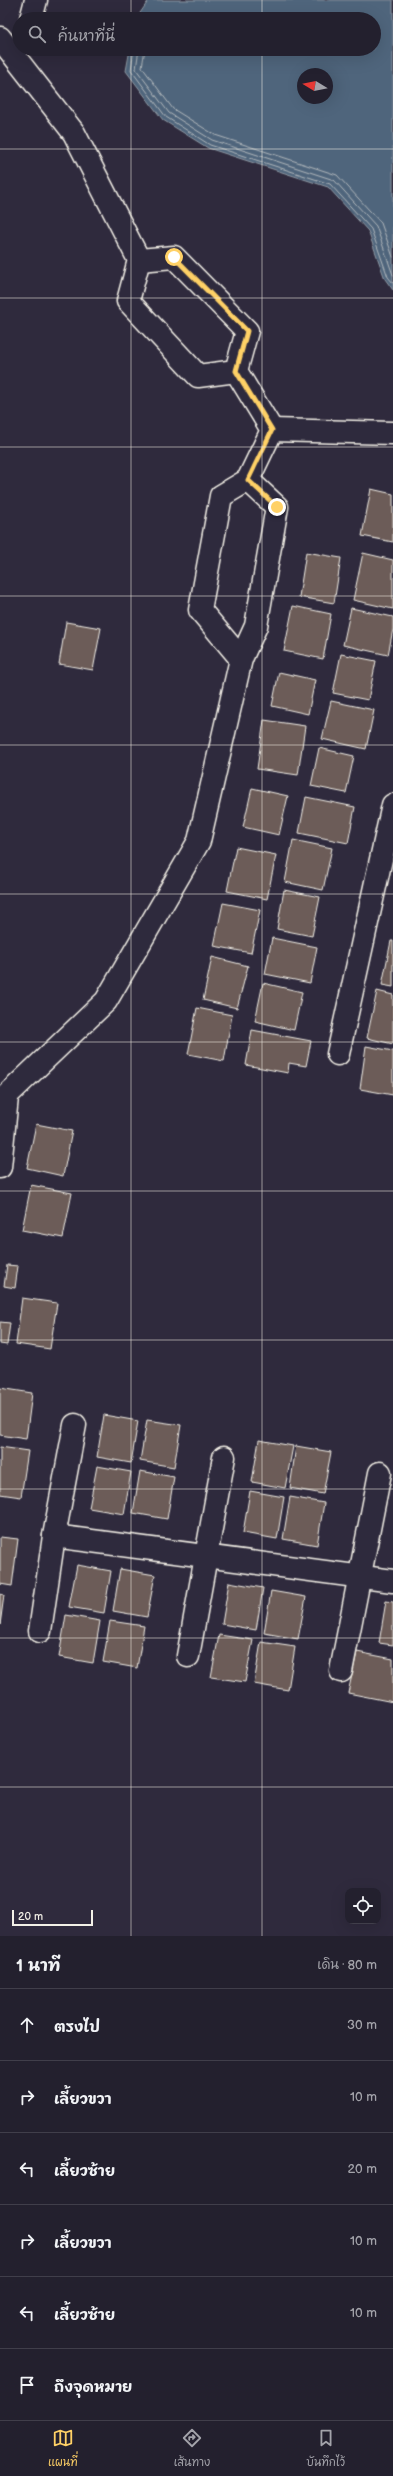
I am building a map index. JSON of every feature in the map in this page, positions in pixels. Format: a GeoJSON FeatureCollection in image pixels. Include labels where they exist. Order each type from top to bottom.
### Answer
{"type":"FeatureCollection","features":[{"type":"Feature","properties":{"kind":"street"},"geometry":{"type":"LineString","coordinates":[[33,12],[36,0]]}},
{"type":"Feature","properties":{"kind":"street"},"geometry":{"type":"LineString","coordinates":[[0,38],[12,47]]}},
{"type":"Feature","properties":{"kind":"street"},"geometry":{"type":"LineString","coordinates":[[20,56],[74,133],[139,260],[128,300],[198,376],[236,371]]}},
{"type":"Feature","properties":{"kind":"street"},"geometry":{"type":"LineString","coordinates":[[139,260],[174,257],[247,331],[236,371],[272,430]]}},
{"type":"Feature","properties":{"kind":"street"},"geometry":{"type":"LineString","coordinates":[[272,430],[393,433]]}},
{"type":"Feature","properties":{"kind":"street"},"geometry":{"type":"LineString","coordinates":[[241,659],[200,610],[221,496],[248,480],[272,430]]}},
{"type":"Feature","properties":{"kind":"street"},"geometry":{"type":"LineString","coordinates":[[0,1167],[4,1100],[106,1001],[199,841],[241,659],[256,626],[277,507],[248,480]]}},
{"type":"Feature","properties":{"kind":"street"},"geometry":{"type":"LineString","coordinates":[[338,1054],[393,805]]}},
{"type":"Feature","properties":{"kind":"street"},"geometry":{"type":"LineString","coordinates":[[40,1631],[54,1536],[75,1425]]}},
{"type":"Feature","properties":{"kind":"street"},"geometry":{"type":"LineString","coordinates":[[188,1656],[224,1457]]}},
{"type":"Feature","properties":{"kind":"street"},"geometry":{"type":"LineString","coordinates":[[340,1672],[358,1576],[380,1473]]}},
{"type":"Feature","properties":{"kind":"street"},"geometry":{"type":"LineString","coordinates":[[54,1536],[393,1581]]}},
{"type":"Feature","properties":{"kind":"water"},"geometry":{"type":"Polygon","coordinates":[[[149,0],[393,0],[393,290],[385,279],[368,231],[328,187],[208,148],[163,120],[126,71],[129,56],[381,56],[381,12],[141,12],[149,0]]]}},
{"type":"Feature","properties":{"kind":"building"},"geometry":{"type":"Polygon","coordinates":[[[371,489],[393,494],[393,542],[362,536],[371,489]]]}},
{"type":"Feature","properties":{"kind":"building"},"geometry":{"type":"Polygon","coordinates":[[[306,552],[341,558],[334,603],[299,597],[306,552]]]}},
{"type":"Feature","properties":{"kind":"building"},"geometry":{"type":"Polygon","coordinates":[[[363,553],[393,560],[393,609],[353,600],[363,553]]]}},
{"type":"Feature","properties":{"kind":"building"},"geometry":{"type":"Polygon","coordinates":[[[293,606],[331,614],[323,659],[284,651],[293,606]]]}},
{"type":"Feature","properties":{"kind":"building"},"geometry":{"type":"Polygon","coordinates":[[[351,608],[393,617],[393,629],[388,655],[343,645],[351,608]]]}},
{"type":"Feature","properties":{"kind":"building"},"geometry":{"type":"Polygon","coordinates":[[[66,622],[101,628],[93,670],[59,664],[66,622]]]}},
{"type":"Feature","properties":{"kind":"building"},"geometry":{"type":"Polygon","coordinates":[[[341,654],[376,661],[368,700],[333,693],[341,654]]]}},
{"type":"Feature","properties":{"kind":"building"},"geometry":{"type":"Polygon","coordinates":[[[279,672],[315,680],[308,714],[272,706],[279,672]]]}},
{"type":"Feature","properties":{"kind":"building"},"geometry":{"type":"Polygon","coordinates":[[[331,701],[374,710],[366,749],[322,739],[331,701]]]}},
{"type":"Feature","properties":{"kind":"building"},"geometry":{"type":"Polygon","coordinates":[[[264,720],[305,726],[298,775],[257,769],[264,720]]]}},
{"type":"Feature","properties":{"kind":"building"},"geometry":{"type":"Polygon","coordinates":[[[319,748],[354,756],[346,793],[311,786],[319,748]]]}},
{"type":"Feature","properties":{"kind":"building"},"geometry":{"type":"Polygon","coordinates":[[[252,788],[288,796],[279,835],[243,827],[252,788]]]}},
{"type":"Feature","properties":{"kind":"building"},"geometry":{"type":"Polygon","coordinates":[[[306,797],[355,807],[348,843],[299,833],[306,797]]]}},
{"type":"Feature","properties":{"kind":"building"},"geometry":{"type":"Polygon","coordinates":[[[293,840],[332,848],[323,890],[285,882],[293,840]]]}},
{"type":"Feature","properties":{"kind":"building"},"geometry":{"type":"Polygon","coordinates":[[[236,847],[276,855],[267,899],[227,891],[236,847]]]}},
{"type":"Feature","properties":{"kind":"building"},"geometry":{"type":"Polygon","coordinates":[[[284,890],[320,897],[312,936],[277,929],[284,890]]]}},
{"type":"Feature","properties":{"kind":"building"},"geometry":{"type":"Polygon","coordinates":[[[223,903],[260,910],[251,953],[214,946],[223,903]]]}},
{"type":"Feature","properties":{"kind":"building"},"geometry":{"type":"Polygon","coordinates":[[[272,938],[317,947],[310,983],[265,974],[272,938]]]}},
{"type":"Feature","properties":{"kind":"building"},"geometry":{"type":"Polygon","coordinates":[[[391,941],[393,941],[393,987],[382,985],[391,941]]]}},
{"type":"Feature","properties":{"kind":"building"},"geometry":{"type":"Polygon","coordinates":[[[212,957],[248,966],[237,1008],[203,1000],[212,957]]]}},
{"type":"Feature","properties":{"kind":"building"},"geometry":{"type":"Polygon","coordinates":[[[263,983],[302,992],[294,1030],[255,1021],[263,983]]]}},
{"type":"Feature","properties":{"kind":"building"},"geometry":{"type":"Polygon","coordinates":[[[377,991],[393,995],[393,1044],[367,1038],[377,991]]]}},
{"type":"Feature","properties":{"kind":"building"},"geometry":{"type":"Polygon","coordinates":[[[197,1008],[232,1015],[224,1061],[188,1054],[197,1008]]]}},
{"type":"Feature","properties":{"kind":"building"},"geometry":{"type":"Polygon","coordinates":[[[252,1030],[311,1041],[306,1066],[289,1063],[288,1073],[246,1065],[252,1030]]]}},
{"type":"Feature","properties":{"kind":"building"},"geometry":{"type":"Polygon","coordinates":[[[366,1046],[393,1051],[393,1095],[360,1089],[366,1046]]]}},
{"type":"Feature","properties":{"kind":"building"},"geometry":{"type":"Polygon","coordinates":[[[36,1124],[72,1131],[63,1176],[27,1168],[36,1124]]]}},
{"type":"Feature","properties":{"kind":"building"},"geometry":{"type":"Polygon","coordinates":[[[31,1185],[72,1193],[63,1238],[22,1230],[31,1185]]]}},
{"type":"Feature","properties":{"kind":"building"},"geometry":{"type":"Polygon","coordinates":[[[7,1265],[18,1266],[15,1288],[4,1286],[7,1265]]]}},
{"type":"Feature","properties":{"kind":"building"},"geometry":{"type":"Polygon","coordinates":[[[22,1298],[57,1303],[50,1349],[16,1344],[22,1298]]]}},
{"type":"Feature","properties":{"kind":"building"},"geometry":{"type":"Polygon","coordinates":[[[0,1322],[10,1323],[7,1345],[0,1344],[0,1322]]]}},
{"type":"Feature","properties":{"kind":"building"},"geometry":{"type":"Polygon","coordinates":[[[0,1388],[32,1393],[26,1439],[0,1435],[0,1388]]]}},
{"type":"Feature","properties":{"kind":"building"},"geometry":{"type":"Polygon","coordinates":[[[104,1415],[138,1421],[131,1463],[97,1457],[104,1415]]]}},
{"type":"Feature","properties":{"kind":"building"},"geometry":{"type":"Polygon","coordinates":[[[147,1420],[181,1425],[174,1467],[140,1461],[147,1420]]]}},
{"type":"Feature","properties":{"kind":"building"},"geometry":{"type":"Polygon","coordinates":[[[259,1440],[293,1446],[285,1488],[252,1482],[259,1440]]]}},
{"type":"Feature","properties":{"kind":"building"},"geometry":{"type":"Polygon","coordinates":[[[296,1446],[331,1452],[323,1494],[290,1488],[296,1446]]]}},
{"type":"Feature","properties":{"kind":"building"},"geometry":{"type":"Polygon","coordinates":[[[0,1447],[28,1451],[21,1497],[0,1494],[0,1447]]]}},
{"type":"Feature","properties":{"kind":"building"},"geometry":{"type":"Polygon","coordinates":[[[97,1466],[131,1472],[124,1514],[89,1508],[97,1466]]]}},
{"type":"Feature","properties":{"kind":"building"},"geometry":{"type":"Polygon","coordinates":[[[140,1471],[174,1477],[167,1519],[133,1513],[140,1471]]]}},
{"type":"Feature","properties":{"kind":"building"},"geometry":{"type":"Polygon","coordinates":[[[250,1491],[284,1497],[277,1539],[243,1533],[250,1491]]]}},
{"type":"Feature","properties":{"kind":"building"},"geometry":{"type":"Polygon","coordinates":[[[290,1497],[324,1503],[317,1545],[283,1539],[290,1497]]]}},
{"type":"Feature","properties":{"kind":"building"},"geometry":{"type":"Polygon","coordinates":[[[0,1537],[18,1539],[12,1586],[0,1584],[0,1537]]]}},
{"type":"Feature","properties":{"kind":"building"},"geometry":{"type":"Polygon","coordinates":[[[77,1565],[111,1571],[104,1613],[69,1607],[77,1565]]]}},
{"type":"Feature","properties":{"kind":"building"},"geometry":{"type":"Polygon","coordinates":[[[120,1569],[155,1575],[147,1617],[113,1611],[120,1569]]]}},
{"type":"Feature","properties":{"kind":"building"},"geometry":{"type":"Polygon","coordinates":[[[229,1582],[263,1588],[256,1630],[222,1624],[229,1582]]]}},
{"type":"Feature","properties":{"kind":"building"},"geometry":{"type":"Polygon","coordinates":[[[271,1591],[306,1597],[298,1639],[264,1633],[271,1591]]]}},
{"type":"Feature","properties":{"kind":"building"},"geometry":{"type":"Polygon","coordinates":[[[0,1594],[4,1595],[0,1625],[0,1594]]]}},
{"type":"Feature","properties":{"kind":"building"},"geometry":{"type":"Polygon","coordinates":[[[386,1601],[393,1602],[393,1645],[379,1643],[386,1601]]]}},
{"type":"Feature","properties":{"kind":"building"},"geometry":{"type":"Polygon","coordinates":[[[66,1615],[100,1621],[93,1663],[59,1657],[66,1615]]]}},
{"type":"Feature","properties":{"kind":"building"},"geometry":{"type":"Polygon","coordinates":[[[110,1621],[144,1626],[137,1668],[103,1662],[110,1621]]]}},
{"type":"Feature","properties":{"kind":"building"},"geometry":{"type":"Polygon","coordinates":[[[219,1635],[253,1640],[245,1682],[211,1677],[219,1635]]]}},
{"type":"Feature","properties":{"kind":"building"},"geometry":{"type":"Polygon","coordinates":[[[261,1642],[295,1647],[288,1690],[254,1684],[261,1642]]]}},
{"type":"Feature","properties":{"kind":"building"},"geometry":{"type":"Polygon","coordinates":[[[357,1652],[393,1659],[393,1702],[348,1693],[357,1652]]]}},
{"type":"Feature","properties":{"kind":"route"},"geometry":{"type":"LineString","coordinates":[[174,257],[247,331],[236,371],[272,430],[248,480],[277,507]]}}]}
